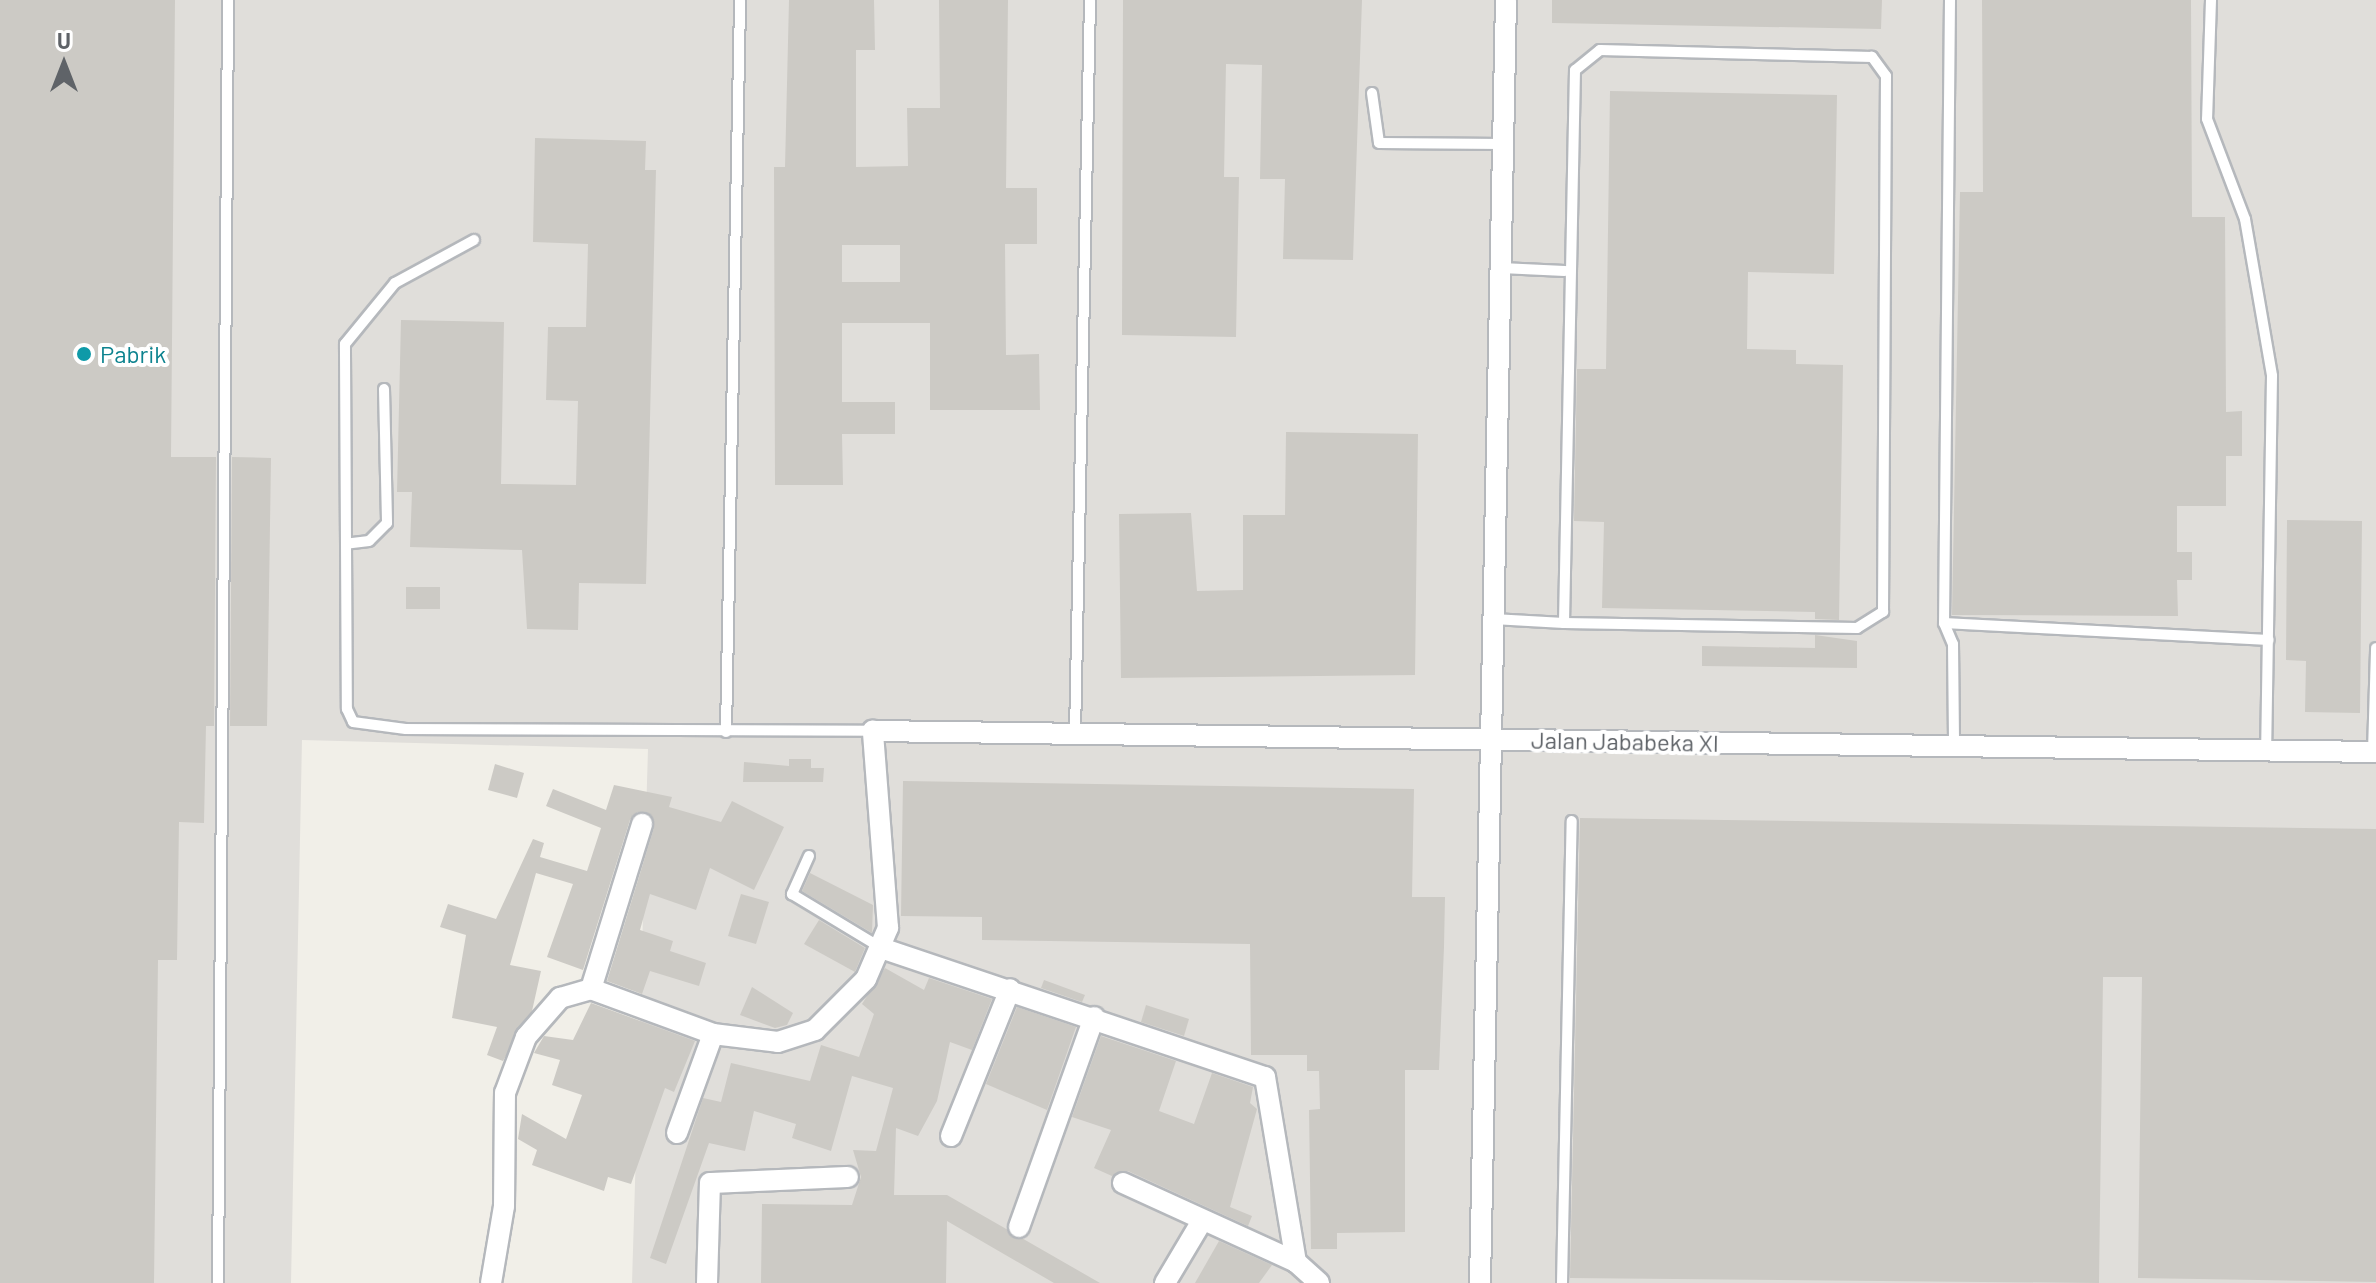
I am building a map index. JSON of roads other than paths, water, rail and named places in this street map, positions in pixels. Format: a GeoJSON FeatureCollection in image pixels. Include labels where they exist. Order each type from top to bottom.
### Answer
{"type":"FeatureCollection","features":[{"type":"Feature","properties":{"kind":"street"},"geometry":{"type":"LineString","coordinates":[[1480,1283],[1506,0]]}},
{"type":"Feature","properties":{"kind":"street","name":"Jalan Jababeka XI"},"geometry":{"type":"LineString","coordinates":[[873,731],[2374,752]]}},
{"type":"Feature","properties":{"kind":"street"},"geometry":{"type":"LineString","coordinates":[[491,1283],[512,1070],[540,1015],[560,998],[591,989],[713,1034],[755,1043],[801,1038],[830,1018],[884,949],[888,900],[873,731]]}},
{"type":"Feature","properties":{"kind":"street"},"geometry":{"type":"LineString","coordinates":[[591,989],[642,824]]}},
{"type":"Feature","properties":{"kind":"street"},"geometry":{"type":"LineString","coordinates":[[884,949],[1094,1017],[1269,1082],[1296,1262]]}},
{"type":"Feature","properties":{"kind":"street"},"geometry":{"type":"LineString","coordinates":[[951,1136],[1010,989]]}},
{"type":"Feature","properties":{"kind":"street"},"geometry":{"type":"LineString","coordinates":[[1019,1227],[1094,1017]]}},
{"type":"Feature","properties":{"kind":"street"},"geometry":{"type":"LineString","coordinates":[[677,1133],[713,1034]]}},
{"type":"Feature","properties":{"kind":"street"},"geometry":{"type":"LineString","coordinates":[[707,1283],[710,1183],[848,1177]]}},
{"type":"Feature","properties":{"kind":"street"},"geometry":{"type":"LineString","coordinates":[[1123,1183],[1296,1262],[1319,1283]]}},
{"type":"Feature","properties":{"kind":"street"},"geometry":{"type":"LineString","coordinates":[[1165,1283],[1202,1221]]}},
{"type":"Feature","properties":{"kind":"lane"},"geometry":{"type":"LineString","coordinates":[[218,1283],[228,0]]}},
{"type":"Feature","properties":{"kind":"lane"},"geometry":{"type":"LineString","coordinates":[[726,732],[740,0]]}},
{"type":"Feature","properties":{"kind":"lane"},"geometry":{"type":"LineString","coordinates":[[1075,734],[1090,0]]}},
{"type":"Feature","properties":{"kind":"lane"},"geometry":{"type":"LineString","coordinates":[[1950,0],[1944,623],[1953,644],[1954,746]]}},
{"type":"Feature","properties":{"kind":"lane"},"geometry":{"type":"LineString","coordinates":[[2211,0],[2207,119],[2245,219],[2272,376],[2266,750]]}},
{"type":"Feature","properties":{"kind":"lane"},"geometry":{"type":"LineString","coordinates":[[1493,619],[1564,623],[1857,628],[1883,612],[1884,68],[1860,55],[1600,50],[1585,57],[1570,86],[1565,271],[1564,623]]}},
{"type":"Feature","properties":{"kind":"lane"},"geometry":{"type":"LineString","coordinates":[[1372,93],[1379,143],[1503,144]]}},
{"type":"Feature","properties":{"kind":"lane"},"geometry":{"type":"LineString","coordinates":[[474,240],[395,283],[345,344],[347,709],[353,722],[406,729],[873,731]]}},
{"type":"Feature","properties":{"kind":"lane"},"geometry":{"type":"LineString","coordinates":[[1501,268],[1565,271]]}},
{"type":"Feature","properties":{"kind":"lane"},"geometry":{"type":"LineString","coordinates":[[346,544],[369,541],[387,523],[384,389]]}},
{"type":"Feature","properties":{"kind":"lane"},"geometry":{"type":"LineString","coordinates":[[1944,623],[2269,640]]}},
{"type":"Feature","properties":{"kind":"lane"},"geometry":{"type":"LineString","coordinates":[[2374,752],[2376,648]]}},
{"type":"Feature","properties":{"kind":"lane"},"geometry":{"type":"LineString","coordinates":[[1562,1283],[1572,821]]}},
{"type":"Feature","properties":{"kind":"lane"},"geometry":{"type":"LineString","coordinates":[[809,856],[792,894],[884,949]]}},
{"type":"Feature","properties":{"kind":"place","name":"Pabrik"},"geometry":{"type":"Point","coordinates":[84,354]}}]}
